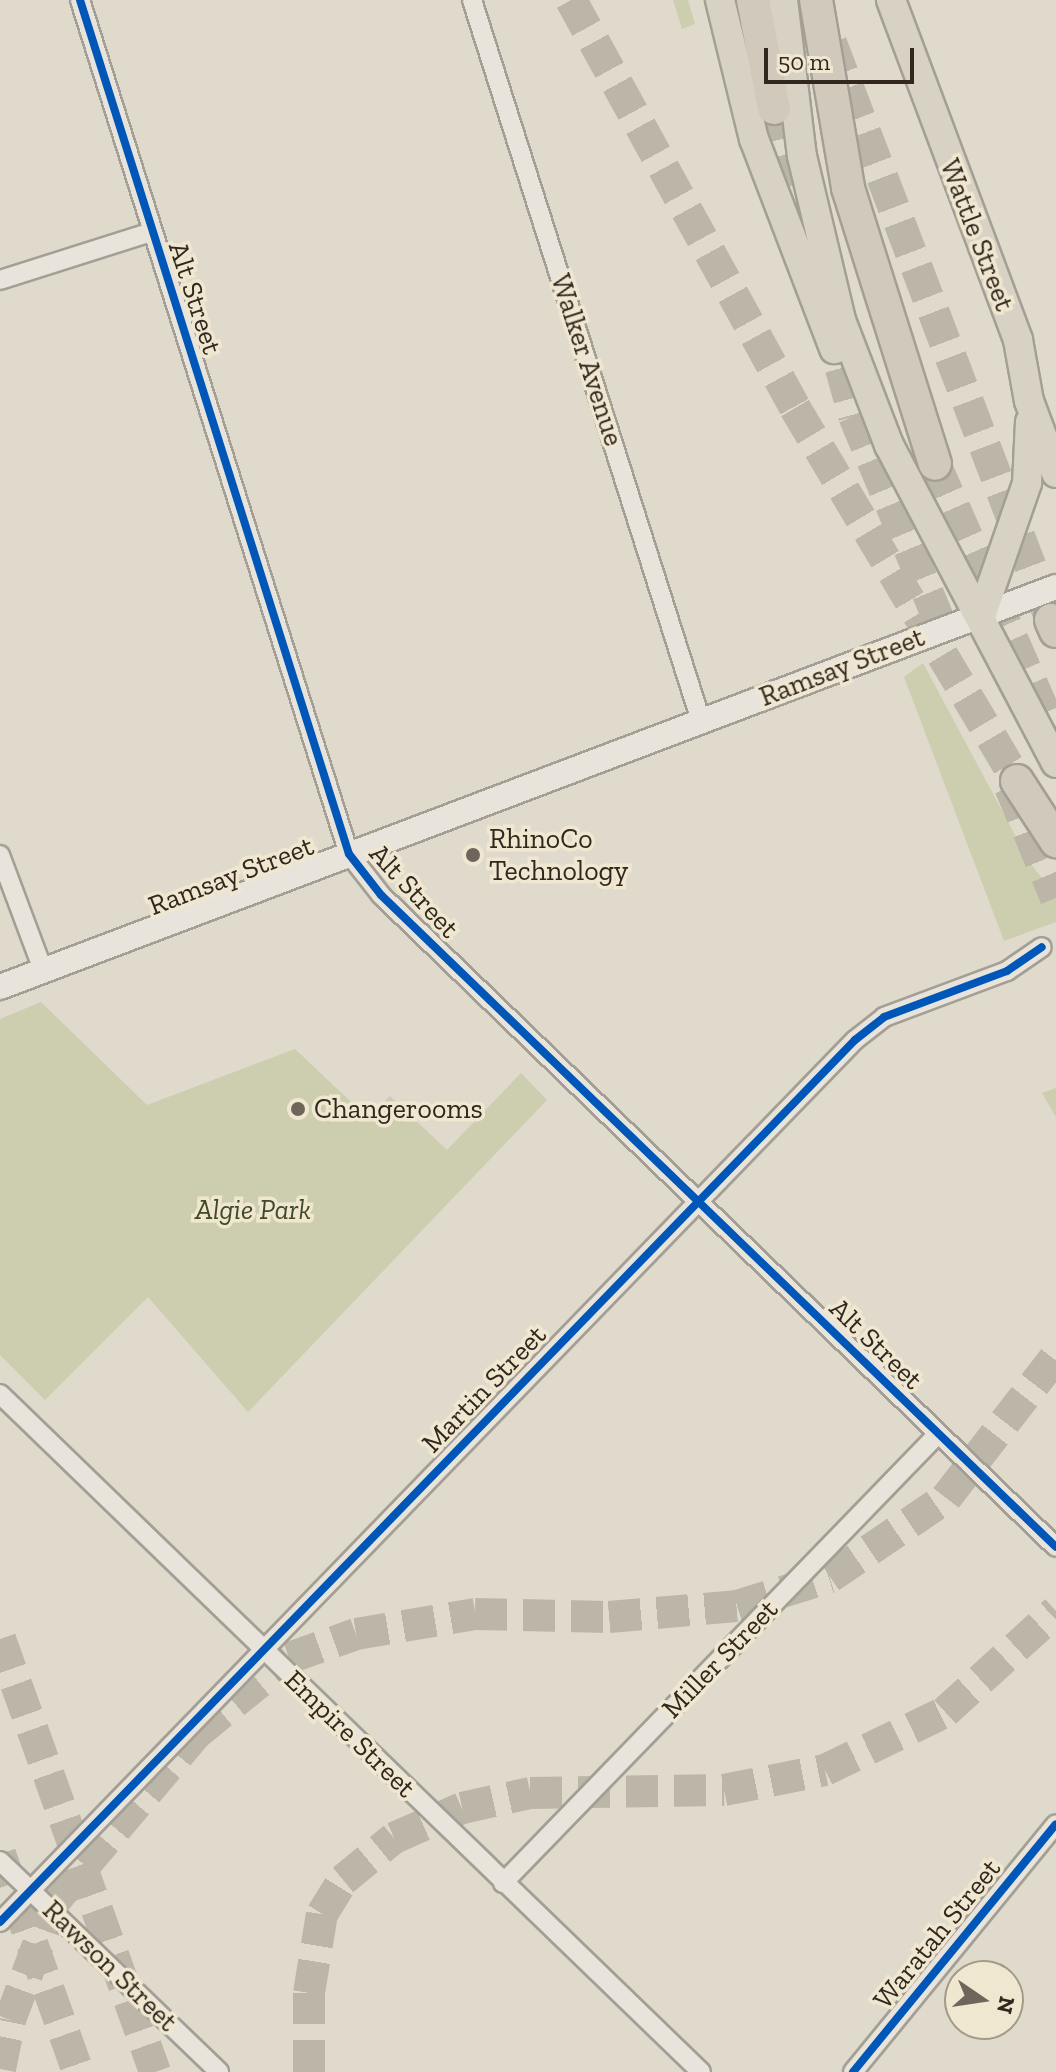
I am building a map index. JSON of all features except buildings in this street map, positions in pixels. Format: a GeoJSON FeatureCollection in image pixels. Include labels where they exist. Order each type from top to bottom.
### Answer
{"type":"FeatureCollection","features":[{"type":"Feature","properties":{"kind":"highway"},"geometry":{"type":"LineString","coordinates":[[720,0],[754,139],[838,361],[878,421],[1056,763]]}},
{"type":"Feature","properties":{"kind":"highway"},"geometry":{"type":"LineString","coordinates":[[753,0],[774,108]]}},
{"type":"Feature","properties":{"kind":"highway"},"geometry":{"type":"LineString","coordinates":[[783,0],[817,231],[878,421]]}},
{"type":"Feature","properties":{"kind":"highway"},"geometry":{"type":"LineString","coordinates":[[816,0],[848,188],[935,464]]}},
{"type":"Feature","properties":{"kind":"highway","name":"Wattle Street"},"geometry":{"type":"LineString","coordinates":[[891,0],[1018,340],[1029,401],[1056,473]]}},
{"type":"Feature","properties":{"kind":"highway"},"geometry":{"type":"LineString","coordinates":[[981,616],[1027,483],[1029,401]]}},
{"type":"Feature","properties":{"kind":"highway"},"geometry":{"type":"LineString","coordinates":[[1017,781],[1056,841]]}},
{"type":"Feature","properties":{"kind":"main road","name":"Ramsay Street"},"geometry":{"type":"LineString","coordinates":[[0,987],[1056,587]]}},
{"type":"Feature","properties":{"kind":"street","name":"Alt Street"},"geometry":{"type":"LineString","coordinates":[[80,0],[349,854],[381,895],[1056,1547]]}},
{"type":"Feature","properties":{"kind":"street","name":"Walker Avenue"},"geometry":{"type":"LineString","coordinates":[[472,0],[701,721]]}},
{"type":"Feature","properties":{"kind":"street"},"geometry":{"type":"LineString","coordinates":[[0,280],[151,232]]}},
{"type":"Feature","properties":{"kind":"street"},"geometry":{"type":"LineString","coordinates":[[0,855],[43,970]]}},
{"type":"Feature","properties":{"kind":"street","name":"Martin Street"},"geometry":{"type":"LineString","coordinates":[[0,1922],[698,1202],[884,1017],[1007,971],[1042,947]]}},
{"type":"Feature","properties":{"kind":"street","name":"Empire Street"},"geometry":{"type":"LineString","coordinates":[[0,1394],[701,2072]]}},
{"type":"Feature","properties":{"kind":"street","name":"Miller Street"},"geometry":{"type":"LineString","coordinates":[[503,1883],[937,1435]]}},
{"type":"Feature","properties":{"kind":"street","name":"Waratah Street"},"geometry":{"type":"LineString","coordinates":[[863,2068],[1056,1824]]}},
{"type":"Feature","properties":{"kind":"street","name":"Rawson Street"},"geometry":{"type":"LineString","coordinates":[[0,1861],[219,2072]]}},
{"type":"Feature","properties":{"kind":"green space"},"geometry":{"type":"Polygon","coordinates":[[[673,0],[688,0],[695,24],[682,29],[673,0]]]}},
{"type":"Feature","properties":{"kind":"green space"},"geometry":{"type":"Polygon","coordinates":[[[923,663],[1030,863],[1056,896],[1056,922],[1004,941],[904,677],[923,663]]]}},
{"type":"Feature","properties":{"kind":"green space","name":"Algie Park"},"geometry":{"type":"Polygon","coordinates":[[[41,1002],[147,1105],[295,1049],[368,1118],[390,1096],[447,1150],[521,1073],[547,1100],[248,1412],[148,1297],[45,1400],[0,1355],[0,1019],[41,1002]]]}},
{"type":"Feature","properties":{"kind":"green space"},"geometry":{"type":"Polygon","coordinates":[[[1056,1088],[1056,1117],[1042,1093],[1056,1088]]]}},
{"type":"Feature","properties":{"kind":"tunnel"},"geometry":{"type":"LineString","coordinates":[[571,0],[795,408],[1017,781]]}},
{"type":"Feature","properties":{"kind":"tunnel"},"geometry":{"type":"LineString","coordinates":[[831,43],[1051,620]]}},
{"type":"Feature","properties":{"kind":"tunnel"},"geometry":{"type":"LineString","coordinates":[[774,108],[811,261]]}},
{"type":"Feature","properties":{"kind":"tunnel"},"geometry":{"type":"LineString","coordinates":[[828,322],[854,416],[943,630]]}},
{"type":"Feature","properties":{"kind":"tunnel"},"geometry":{"type":"LineString","coordinates":[[935,464],[1055,736]]}},
{"type":"Feature","properties":{"kind":"tunnel"},"geometry":{"type":"LineString","coordinates":[[1010,787],[1056,898]]}},
{"type":"Feature","properties":{"kind":"tunnel"},"geometry":{"type":"LineString","coordinates":[[0,2069],[10,2020],[54,1902],[197,1733],[289,1658],[356,1634],[475,1614],[609,1617],[737,1606],[830,1577],[946,1498],[1056,1356]]}},
{"type":"Feature","properties":{"kind":"tunnel"},"geometry":{"type":"LineString","coordinates":[[309,2072],[309,1993],[322,1914],[343,1880],[394,1838],[462,1808],[530,1793],[724,1790],[825,1770],[945,1712],[1056,1611]]}},
{"type":"Feature","properties":{"kind":"tunnel"},"geometry":{"type":"LineString","coordinates":[[0,1639],[155,2072]]}},
{"type":"Feature","properties":{"kind":"tunnel"},"geometry":{"type":"LineString","coordinates":[[0,1854],[78,2072]]}},
{"type":"Feature","properties":{"kind":"cycle path"},"geometry":{"type":"LineString","coordinates":[[80,0],[349,854],[381,895],[1056,1547]]}},
{"type":"Feature","properties":{"kind":"cycle path"},"geometry":{"type":"LineString","coordinates":[[0,1922],[855,1040],[884,1017],[1007,971],[1042,947]]}},
{"type":"Feature","properties":{"kind":"cycle path"},"geometry":{"type":"LineString","coordinates":[[853,2072],[1056,1824]]}},
{"type":"Feature","properties":{"kind":"place","name":"RhinoCo Technology"},"geometry":{"type":"Point","coordinates":[473,855]}},
{"type":"Feature","properties":{"kind":"place","name":"Changerooms"},"geometry":{"type":"Point","coordinates":[298,1109]}}]}
